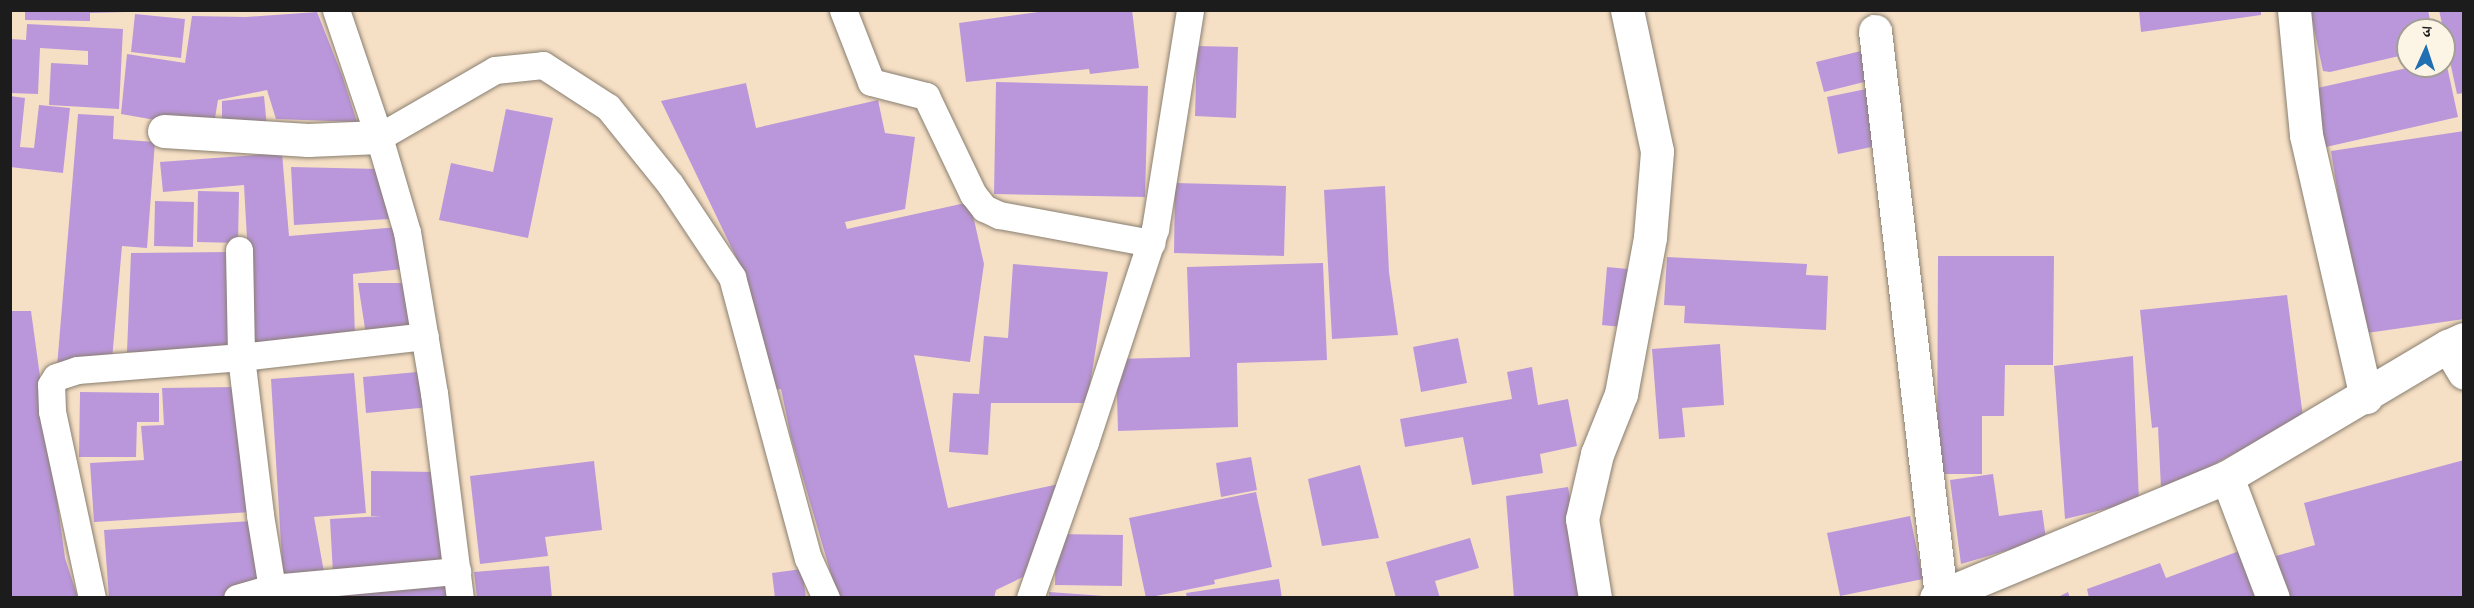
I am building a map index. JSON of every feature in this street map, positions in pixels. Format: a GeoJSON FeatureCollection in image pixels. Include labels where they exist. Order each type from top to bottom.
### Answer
{"type":"FeatureCollection","features":[{"type":"Feature","properties":{"kind":"street"},"geometry":{"type":"LineString","coordinates":[[1595,597],[1582,519],[1597,454],[1621,394],[1650,237],[1657,150],[1627,10]]}},
{"type":"Feature","properties":{"kind":"street"},"geometry":{"type":"LineString","coordinates":[[2294,10],[2306,135],[2366,397]]}},
{"type":"Feature","properties":{"kind":"street"},"geometry":{"type":"LineString","coordinates":[[1875,31],[1938,596],[2227,477],[2366,397],[2458,353]]}},
{"type":"Feature","properties":{"kind":"street"},"geometry":{"type":"LineString","coordinates":[[164,131],[308,140],[379,137]]}},
{"type":"Feature","properties":{"kind":"street"},"geometry":{"type":"LineString","coordinates":[[2227,477],[2273,597]]}},
{"type":"Feature","properties":{"kind":"lane"},"geometry":{"type":"LineString","coordinates":[[237,597],[269,593],[458,584],[425,336],[407,232],[379,137],[336,10]]}},
{"type":"Feature","properties":{"kind":"lane"},"geometry":{"type":"LineString","coordinates":[[843,10],[871,82],[926,96],[973,194],[984,208],[999,215],[1151,243]]}},
{"type":"Feature","properties":{"kind":"lane"},"geometry":{"type":"LineString","coordinates":[[1030,597],[1085,442],[1155,229],[1190,10]]}},
{"type":"Feature","properties":{"kind":"lane"},"geometry":{"type":"LineString","coordinates":[[379,137],[495,70],[543,65],[608,107],[670,184],[732,277],[808,558],[826,597]]}},
{"type":"Feature","properties":{"kind":"lane"},"geometry":{"type":"LineString","coordinates":[[239,250],[242,357],[269,593]]}},
{"type":"Feature","properties":{"kind":"lane"},"geometry":{"type":"LineString","coordinates":[[92,597],[52,411],[50,391],[56,377],[77,370],[242,357],[425,336]]}},
{"type":"Feature","properties":{"kind":"building"},"geometry":{"type":"Polygon","coordinates":[[[25,10],[127,10],[127,12],[90,13],[90,21],[25,20],[25,10]]]}},
{"type":"Feature","properties":{"kind":"building"},"geometry":{"type":"Polygon","coordinates":[[[1053,10],[1132,10],[1139,68],[1090,74],[1089,69],[966,82],[959,23],[1053,10]]]}},
{"type":"Feature","properties":{"kind":"building"},"geometry":{"type":"Polygon","coordinates":[[[2139,10],[2261,10],[2261,15],[2141,32],[2139,10]]]}},
{"type":"Feature","properties":{"kind":"building"},"geometry":{"type":"Polygon","coordinates":[[[2310,10],[2428,10],[2430,18],[2396,18],[2396,57],[2330,72],[2323,71],[2310,10]]]}},
{"type":"Feature","properties":{"kind":"building"},"geometry":{"type":"Polygon","coordinates":[[[2439,10],[2464,10],[2464,93],[2457,94],[2454,78],[2456,78],[2456,18],[2441,18],[2439,10]]]}},
{"type":"Feature","properties":{"kind":"building"},"geometry":{"type":"Polygon","coordinates":[[[317,12],[342,75],[357,122],[276,119],[267,90],[218,100],[213,130],[121,114],[127,54],[185,63],[192,16],[246,17],[317,12]]]}},
{"type":"Feature","properties":{"kind":"building"},"geometry":{"type":"Polygon","coordinates":[[[135,14],[185,19],[181,58],[131,52],[135,14]]]}},
{"type":"Feature","properties":{"kind":"building"},"geometry":{"type":"Polygon","coordinates":[[[27,24],[123,29],[119,109],[49,105],[51,63],[88,65],[88,51],[40,48],[38,94],[10,93],[10,39],[26,40],[27,24]]]}},
{"type":"Feature","properties":{"kind":"building"},"geometry":{"type":"Polygon","coordinates":[[[1197,46],[1238,47],[1236,118],[1195,116],[1197,46]]]}},
{"type":"Feature","properties":{"kind":"building"},"geometry":{"type":"Polygon","coordinates":[[[1865,50],[1872,80],[1824,92],[1816,62],[1865,50]]]}},
{"type":"Feature","properties":{"kind":"building"},"geometry":{"type":"Polygon","coordinates":[[[2396,70],[2396,78],[2450,78],[2458,117],[2326,147],[2313,89],[2396,70]]]}},
{"type":"Feature","properties":{"kind":"building"},"geometry":{"type":"Polygon","coordinates":[[[996,82],[1148,86],[1145,197],[994,194],[996,82]]]}},
{"type":"Feature","properties":{"kind":"building"},"geometry":{"type":"Polygon","coordinates":[[[746,83],[756,128],[878,100],[885,133],[915,137],[905,209],[845,222],[847,229],[970,202],[984,264],[970,362],[914,355],[948,508],[1059,484],[1025,576],[996,590],[994,598],[838,598],[791,437],[781,389],[773,390],[748,282],[661,101],[746,83]]]}},
{"type":"Feature","properties":{"kind":"building"},"geometry":{"type":"Polygon","coordinates":[[[1876,87],[1881,145],[1838,154],[1827,97],[1876,87]]]}},
{"type":"Feature","properties":{"kind":"building"},"geometry":{"type":"Polygon","coordinates":[[[10,96],[25,98],[20,147],[34,148],[39,105],[70,108],[63,173],[10,167],[10,96]]]}},
{"type":"Feature","properties":{"kind":"building"},"geometry":{"type":"Polygon","coordinates":[[[264,96],[267,128],[222,130],[222,101],[264,96]]]}},
{"type":"Feature","properties":{"kind":"building"},"geometry":{"type":"Polygon","coordinates":[[[506,109],[553,118],[528,238],[439,220],[451,163],[493,172],[506,109]]]}},
{"type":"Feature","properties":{"kind":"building"},"geometry":{"type":"Polygon","coordinates":[[[78,114],[114,116],[113,139],[155,142],[147,248],[122,246],[112,360],[57,367],[78,114]]]}},
{"type":"Feature","properties":{"kind":"building"},"geometry":{"type":"Polygon","coordinates":[[[2464,131],[2464,319],[2360,334],[2331,151],[2464,131]]]}},
{"type":"Feature","properties":{"kind":"building"},"geometry":{"type":"Polygon","coordinates":[[[282,153],[289,236],[399,227],[403,269],[353,274],[355,338],[253,347],[244,185],[163,192],[160,162],[282,153]]]}},
{"type":"Feature","properties":{"kind":"building"},"geometry":{"type":"Polygon","coordinates":[[[291,167],[380,169],[389,219],[294,225],[291,167]]]}},
{"type":"Feature","properties":{"kind":"building"},"geometry":{"type":"Polygon","coordinates":[[[1175,183],[1286,186],[1284,256],[1174,253],[1175,183]]]}},
{"type":"Feature","properties":{"kind":"building"},"geometry":{"type":"Polygon","coordinates":[[[1385,186],[1389,272],[1398,335],[1332,339],[1324,190],[1385,186]]]}},
{"type":"Feature","properties":{"kind":"building"},"geometry":{"type":"Polygon","coordinates":[[[198,191],[239,192],[238,243],[197,242],[198,191]]]}},
{"type":"Feature","properties":{"kind":"building"},"geometry":{"type":"Polygon","coordinates":[[[155,201],[194,202],[193,247],[154,246],[155,201]]]}},
{"type":"Feature","properties":{"kind":"building"},"geometry":{"type":"Polygon","coordinates":[[[228,252],[231,354],[127,352],[131,253],[228,252]]]}},
{"type":"Feature","properties":{"kind":"building"},"geometry":{"type":"Polygon","coordinates":[[[1938,256],[2054,256],[2053,365],[2005,365],[2004,416],[1982,416],[1982,474],[1937,474],[1938,256]]]}},
{"type":"Feature","properties":{"kind":"building"},"geometry":{"type":"Polygon","coordinates":[[[1667,257],[1807,264],[1806,275],[1828,276],[1826,330],[1684,323],[1685,306],[1664,305],[1667,257]]]}},
{"type":"Feature","properties":{"kind":"building"},"geometry":{"type":"Polygon","coordinates":[[[1323,263],[1327,360],[1237,363],[1238,427],[1118,431],[1116,359],[1190,357],[1187,267],[1323,263]]]}},
{"type":"Feature","properties":{"kind":"building"},"geometry":{"type":"Polygon","coordinates":[[[1013,264],[1108,272],[1087,403],[991,403],[988,455],[949,452],[953,393],[979,394],[984,336],[1008,338],[1013,264]]]}},
{"type":"Feature","properties":{"kind":"building"},"geometry":{"type":"Polygon","coordinates":[[[1607,267],[1638,270],[1632,328],[1602,325],[1607,267]]]}},
{"type":"Feature","properties":{"kind":"building"},"geometry":{"type":"Polygon","coordinates":[[[358,283],[408,283],[413,330],[366,335],[358,283]]]}},
{"type":"Feature","properties":{"kind":"building"},"geometry":{"type":"Polygon","coordinates":[[[2287,295],[2303,417],[2209,467],[2161,488],[2158,427],[2152,428],[2140,310],[2287,295]]]}},
{"type":"Feature","properties":{"kind":"building"},"geometry":{"type":"Polygon","coordinates":[[[10,311],[31,311],[65,558],[78,598],[10,598],[10,311]]]}},
{"type":"Feature","properties":{"kind":"building"},"geometry":{"type":"Polygon","coordinates":[[[1458,338],[1467,383],[1421,392],[1413,347],[1458,338]]]}},
{"type":"Feature","properties":{"kind":"building"},"geometry":{"type":"Polygon","coordinates":[[[1720,344],[1724,405],[1682,408],[1685,437],[1659,439],[1652,349],[1720,344]]]}},
{"type":"Feature","properties":{"kind":"building"},"geometry":{"type":"Polygon","coordinates":[[[2133,356],[2139,501],[2065,519],[2054,366],[2133,356]]]}},
{"type":"Feature","properties":{"kind":"building"},"geometry":{"type":"Polygon","coordinates":[[[1532,367],[1538,405],[1568,399],[1577,446],[1540,454],[1543,473],[1472,485],[1463,437],[1405,447],[1400,419],[1512,399],[1507,372],[1532,367]]]}},
{"type":"Feature","properties":{"kind":"building"},"geometry":{"type":"Polygon","coordinates":[[[428,371],[431,407],[366,413],[363,377],[428,371]]]}},
{"type":"Feature","properties":{"kind":"building"},"geometry":{"type":"Polygon","coordinates":[[[354,373],[366,513],[314,517],[324,572],[283,577],[271,379],[354,373]]]}},
{"type":"Feature","properties":{"kind":"building"},"geometry":{"type":"Polygon","coordinates":[[[236,387],[251,512],[94,522],[90,463],[144,460],[141,426],[164,425],[162,388],[236,387]]]}},
{"type":"Feature","properties":{"kind":"building"},"geometry":{"type":"Polygon","coordinates":[[[80,392],[159,393],[159,422],[137,422],[136,457],[79,457],[80,392]]]}},
{"type":"Feature","properties":{"kind":"building"},"geometry":{"type":"Polygon","coordinates":[[[1251,457],[1257,490],[1221,497],[1216,463],[1251,457]]]}},
{"type":"Feature","properties":{"kind":"building"},"geometry":{"type":"Polygon","coordinates":[[[2464,460],[2464,598],[2287,598],[2276,556],[2315,545],[2304,503],[2464,460]]]}},
{"type":"Feature","properties":{"kind":"building"},"geometry":{"type":"Polygon","coordinates":[[[594,461],[602,530],[545,537],[548,556],[480,564],[470,476],[594,461]]]}},
{"type":"Feature","properties":{"kind":"building"},"geometry":{"type":"Polygon","coordinates":[[[1360,465],[1379,538],[1322,546],[1308,479],[1360,465]]]}},
{"type":"Feature","properties":{"kind":"building"},"geometry":{"type":"Polygon","coordinates":[[[371,471],[436,472],[443,561],[333,574],[330,519],[382,516],[371,516],[371,471]]]}},
{"type":"Feature","properties":{"kind":"building"},"geometry":{"type":"Polygon","coordinates":[[[1993,474],[1999,516],[2042,510],[2046,539],[1961,564],[1950,480],[1993,474]]]}},
{"type":"Feature","properties":{"kind":"building"},"geometry":{"type":"Polygon","coordinates":[[[1568,487],[1588,598],[1514,598],[1506,496],[1568,487]]]}},
{"type":"Feature","properties":{"kind":"building"},"geometry":{"type":"Polygon","coordinates":[[[1256,492],[1272,567],[1214,580],[1215,584],[1146,598],[1129,518],[1256,492]]]}},
{"type":"Feature","properties":{"kind":"building"},"geometry":{"type":"Polygon","coordinates":[[[1910,516],[1923,579],[1840,596],[1827,533],[1910,516]]]}},
{"type":"Feature","properties":{"kind":"building"},"geometry":{"type":"Polygon","coordinates":[[[252,521],[258,589],[222,598],[109,598],[104,530],[252,521]]]}},
{"type":"Feature","properties":{"kind":"building"},"geometry":{"type":"Polygon","coordinates":[[[1056,534],[1123,535],[1122,586],[1055,585],[1056,534]]]}},
{"type":"Feature","properties":{"kind":"building"},"geometry":{"type":"Polygon","coordinates":[[[1470,538],[1479,568],[1435,581],[1440,598],[1396,598],[1386,562],[1470,538]]]}},
{"type":"Feature","properties":{"kind":"building"},"geometry":{"type":"Polygon","coordinates":[[[2242,550],[2259,598],[2089,598],[2087,589],[2160,563],[2166,578],[2242,550]]]}},
{"type":"Feature","properties":{"kind":"building"},"geometry":{"type":"Polygon","coordinates":[[[549,566],[552,598],[477,598],[474,572],[549,566]]]}},
{"type":"Feature","properties":{"kind":"building"},"geometry":{"type":"Polygon","coordinates":[[[802,569],[806,598],[775,598],[772,573],[802,569]]]}},
{"type":"Feature","properties":{"kind":"building"},"geometry":{"type":"Polygon","coordinates":[[[1279,579],[1282,598],[1187,598],[1186,593],[1279,579]]]}},
{"type":"Feature","properties":{"kind":"building"},"geometry":{"type":"Polygon","coordinates":[[[446,582],[448,598],[324,598],[323,588],[446,582]]]}},
{"type":"Feature","properties":{"kind":"building"},"geometry":{"type":"Polygon","coordinates":[[[1049,592],[1104,596],[1104,598],[1049,598],[1049,592]]]}},
{"type":"Feature","properties":{"kind":"building"},"geometry":{"type":"Polygon","coordinates":[[[2068,592],[2070,598],[2056,598],[2068,592]]]}}]}
